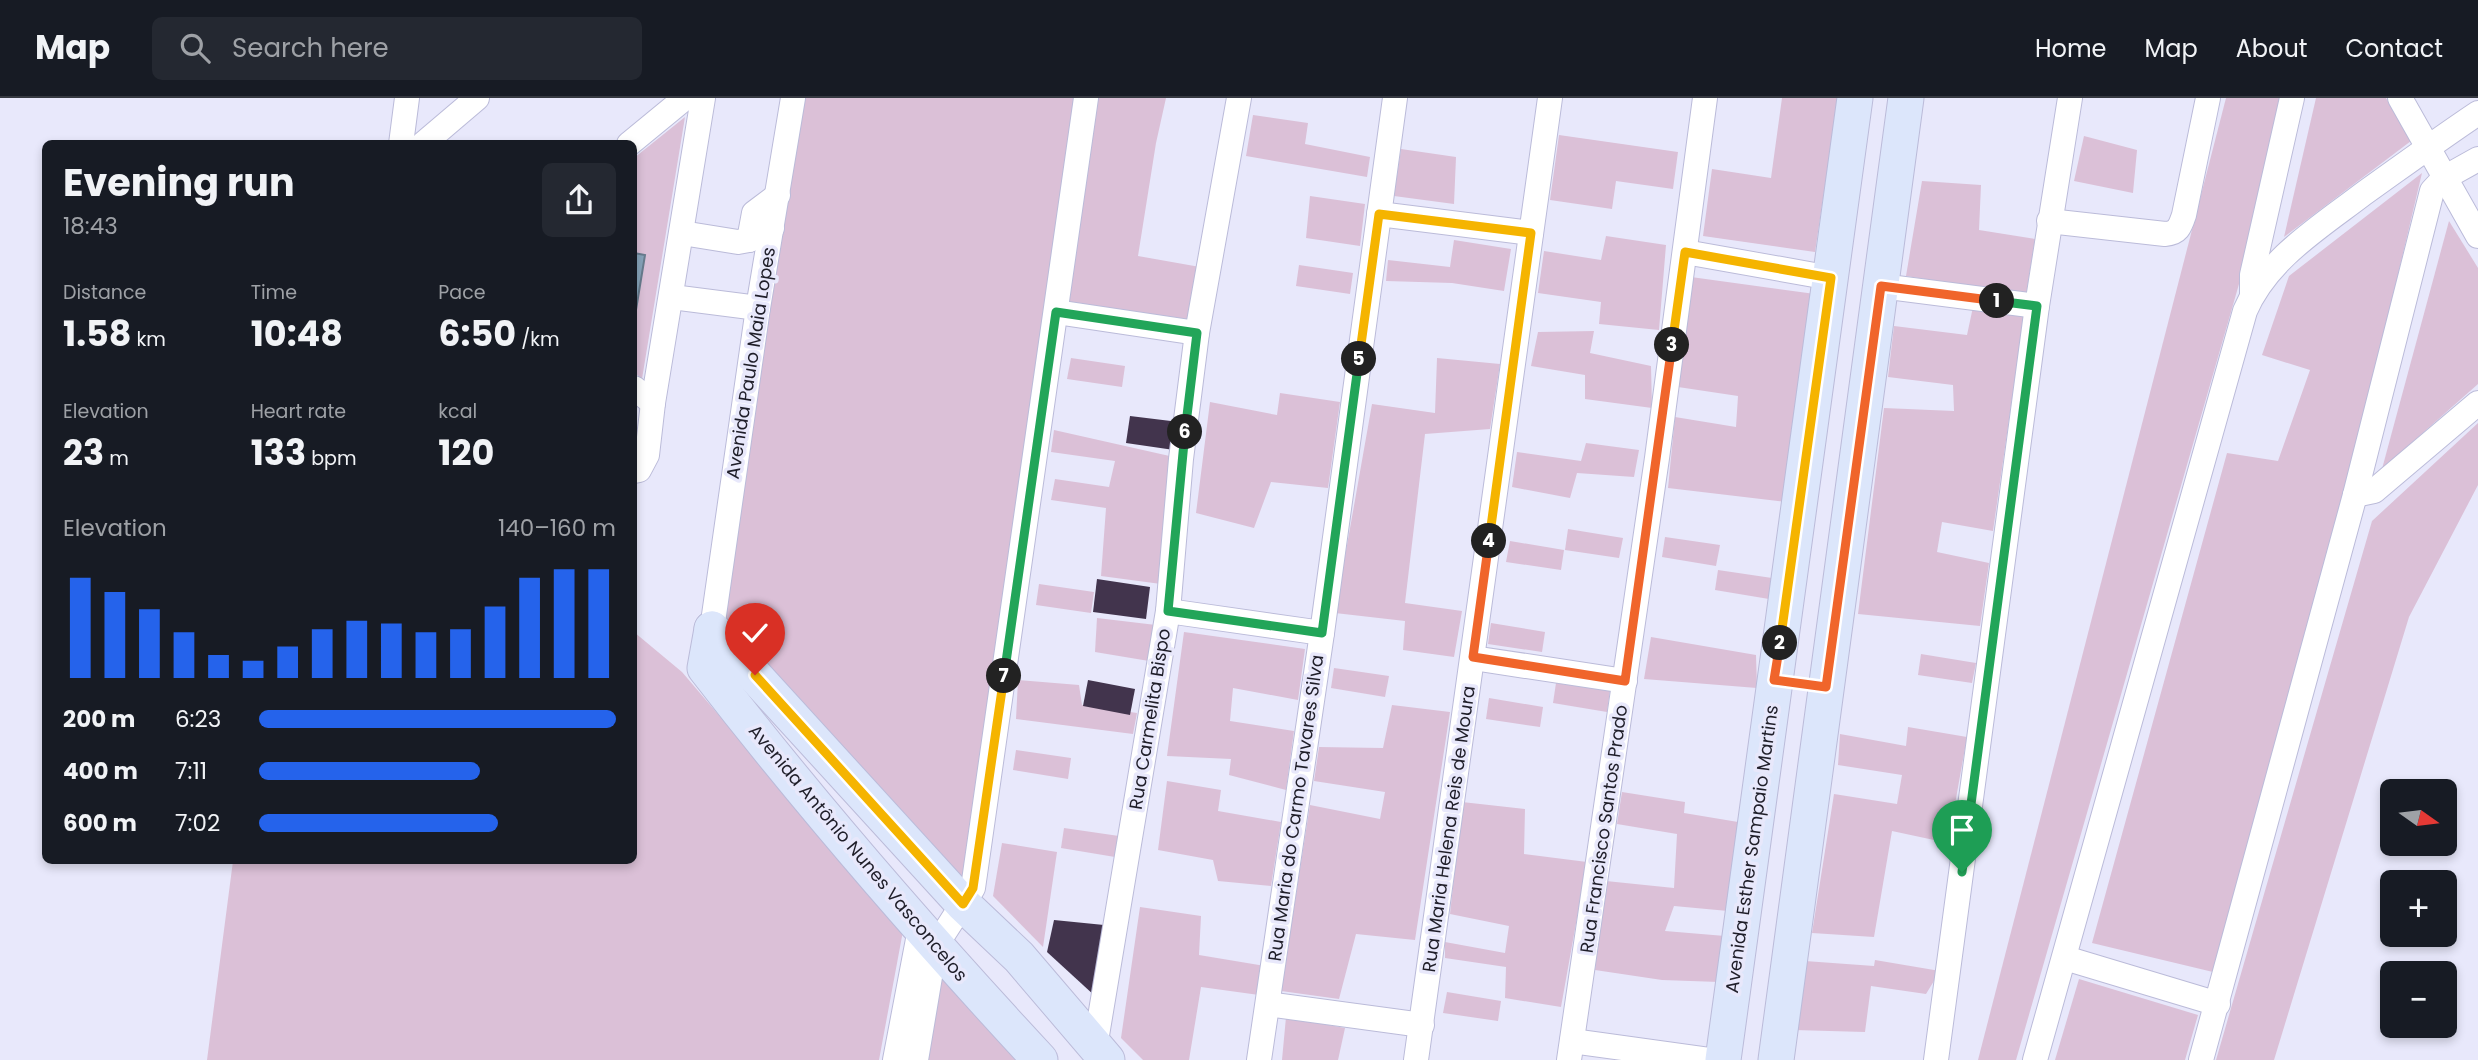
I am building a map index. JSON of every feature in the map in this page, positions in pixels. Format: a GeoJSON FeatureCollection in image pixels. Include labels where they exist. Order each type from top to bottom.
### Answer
{"type":"FeatureCollection","features":[{"type":"Feature","properties":{"kind":"street"},"geometry":{"type":"LineString","coordinates":[[402,140],[407,98]]}},
{"type":"Feature","properties":{"kind":"street"},"geometry":{"type":"LineString","coordinates":[[428,140],[477,98]]}},
{"type":"Feature","properties":{"kind":"street"},"geometry":{"type":"LineString","coordinates":[[634,140],[685,98]]}},
{"type":"Feature","properties":{"kind":"street"},"geometry":{"type":"LineString","coordinates":[[637,470],[648,455],[653,403],[703,98]]}},
{"type":"Feature","properties":{"kind":"street","name":"Avenida Paulo Maia Lopes"},"geometry":{"type":"LineString","coordinates":[[712,629],[758,308],[793,98]]}},
{"type":"Feature","properties":{"kind":"street"},"geometry":{"type":"LineString","coordinates":[[895,1060],[928,938],[963,904],[973,888],[1086,98]]}},
{"type":"Feature","properties":{"kind":"street","name":"Rua Carmelita Bispo"},"geometry":{"type":"LineString","coordinates":[[1101,1054],[1168,611],[1181,459],[1197,333],[1239,98]]}},
{"type":"Feature","properties":{"kind":"street","name":"Rua Maria do Carmo Tavares Silva"},"geometry":{"type":"LineString","coordinates":[[1259,1060],[1322,633],[1395,98]]}},
{"type":"Feature","properties":{"kind":"street","name":"Rua Maria Helena Reis de Moura"},"geometry":{"type":"LineString","coordinates":[[1416,1060],[1550,98]]}},
{"type":"Feature","properties":{"kind":"street","name":"Rua Francisco Santos Prado"},"geometry":{"type":"LineString","coordinates":[[1571,1050],[1705,98]]}},
{"type":"Feature","properties":{"kind":"street","name":"Avenida Esther Sampaio Martins"},"geometry":{"type":"LineString","coordinates":[[1723,1060],[1855,98]]}},
{"type":"Feature","properties":{"kind":"street"},"geometry":{"type":"LineString","coordinates":[[1776,1060],[1906,98]]}},
{"type":"Feature","properties":{"kind":"street"},"geometry":{"type":"LineString","coordinates":[[1936,1060],[2037,306],[2070,98]]}},
{"type":"Feature","properties":{"kind":"street"},"geometry":{"type":"LineString","coordinates":[[2049,221],[2175,233],[2181,227],[2185,215],[2208,98]]}},
{"type":"Feature","properties":{"kind":"street"},"geometry":{"type":"LineString","coordinates":[[2252,296],[2252,275],[2292,98]]}},
{"type":"Feature","properties":{"kind":"street"},"geometry":{"type":"LineString","coordinates":[[2400,98],[2478,236]]}},
{"type":"Feature","properties":{"kind":"street"},"geometry":{"type":"LineString","coordinates":[[2035,1060],[2245,311],[2252,296],[2298,242],[2478,113]]}},
{"type":"Feature","properties":{"kind":"street"},"geometry":{"type":"LineString","coordinates":[[2201,1060],[2356,495],[2432,191],[2444,178],[2478,159]]}},
{"type":"Feature","properties":{"kind":"street"},"geometry":{"type":"LineString","coordinates":[[749,240],[754,213],[778,195]]}},
{"type":"Feature","properties":{"kind":"street"},"geometry":{"type":"LineString","coordinates":[[1379,214],[1531,233]]}},
{"type":"Feature","properties":{"kind":"street"},"geometry":{"type":"LineString","coordinates":[[682,233],[738,242],[749,240],[772,228]]}},
{"type":"Feature","properties":{"kind":"street"},"geometry":{"type":"LineString","coordinates":[[1685,252],[1831,278]]}},
{"type":"Feature","properties":{"kind":"street"},"geometry":{"type":"LineString","coordinates":[[1881,286],[2037,306]]}},
{"type":"Feature","properties":{"kind":"street"},"geometry":{"type":"LineString","coordinates":[[672,297],[758,308]]}},
{"type":"Feature","properties":{"kind":"street"},"geometry":{"type":"LineString","coordinates":[[1056,312],[1197,333]]}},
{"type":"Feature","properties":{"kind":"street"},"geometry":{"type":"LineString","coordinates":[[637,390],[653,403]]}},
{"type":"Feature","properties":{"kind":"street"},"geometry":{"type":"LineString","coordinates":[[637,424],[653,403]]}},
{"type":"Feature","properties":{"kind":"street"},"geometry":{"type":"LineString","coordinates":[[2356,495],[2374,491],[2478,403]]}},
{"type":"Feature","properties":{"kind":"street"},"geometry":{"type":"LineString","coordinates":[[1168,611],[1322,633]]}},
{"type":"Feature","properties":{"kind":"street","name":"Avenida Antônio Nunes Vasconcelos"},"geometry":{"type":"LineString","coordinates":[[712,629],[963,904],[1019,957],[1101,1054]]}},
{"type":"Feature","properties":{"kind":"street","name":"Avenida Antônio Nunes Vasconcelos"},"geometry":{"type":"LineString","coordinates":[[712,629],[705,668],[768,749],[928,938],[1040,1060]]}},
{"type":"Feature","properties":{"kind":"street"},"geometry":{"type":"LineString","coordinates":[[1473,657],[1625,681]]}},
{"type":"Feature","properties":{"kind":"street"},"geometry":{"type":"LineString","coordinates":[[1774,680],[1826,687]]}},
{"type":"Feature","properties":{"kind":"street"},"geometry":{"type":"LineString","coordinates":[[916,1060],[928,938]]}},
{"type":"Feature","properties":{"kind":"street"},"geometry":{"type":"LineString","coordinates":[[2065,958],[2218,1004]]}},
{"type":"Feature","properties":{"kind":"street"},"geometry":{"type":"LineString","coordinates":[[1268,1004],[1422,1025]]}},
{"type":"Feature","properties":{"kind":"street"},"geometry":{"type":"LineString","coordinates":[[1571,1050],[1709,1060]]}},
{"type":"Feature","properties":{"kind":"shaded area"},"geometry":{"type":"Polygon","coordinates":[[[793,98],[1166,98],[1138,256],[1200,267],[1197,333],[1056,312],[973,888],[712,629],[793,98]]]}},
{"type":"Feature","properties":{"kind":"shaded area"},"geometry":{"type":"Polygon","coordinates":[[[1782,98],[1838,98],[1815,252],[1703,236],[1712,169],[1771,178],[1782,98]]]}},
{"type":"Feature","properties":{"kind":"shaded area"},"geometry":{"type":"Polygon","coordinates":[[[2226,98],[2283,98],[2239,284],[2016,1060],[1978,1060],[2226,98]]]}},
{"type":"Feature","properties":{"kind":"shaded area"},"geometry":{"type":"Polygon","coordinates":[[[2316,98],[2386,98],[2411,141],[2284,237],[2316,98]]]}},
{"type":"Feature","properties":{"kind":"shaded area"},"geometry":{"type":"Polygon","coordinates":[[[1253,115],[1308,123],[1305,144],[1370,157],[1367,177],[1246,156],[1253,115]]]}},
{"type":"Feature","properties":{"kind":"shaded area"},"geometry":{"type":"Polygon","coordinates":[[[685,117],[642,379],[637,375],[637,156],[685,117]]]}},
{"type":"Feature","properties":{"kind":"shaded area"},"geometry":{"type":"Polygon","coordinates":[[[1559,135],[1678,152],[1673,189],[1616,181],[1612,209],[1550,200],[1559,135]]]}},
{"type":"Feature","properties":{"kind":"shaded area"},"geometry":{"type":"Polygon","coordinates":[[[2084,136],[2137,150],[2133,193],[2074,181],[2084,136]]]}},
{"type":"Feature","properties":{"kind":"shaded area"},"geometry":{"type":"Polygon","coordinates":[[[1401,149],[1456,157],[1454,204],[1394,196],[1401,149]]]}},
{"type":"Feature","properties":{"kind":"shaded area"},"geometry":{"type":"Polygon","coordinates":[[[2422,173],[2348,486],[2213,972],[2092,943],[2227,453],[2278,461],[2310,370],[2262,355],[2289,276],[2422,173]]]}},
{"type":"Feature","properties":{"kind":"shaded area"},"geometry":{"type":"Polygon","coordinates":[[[1922,181],[1981,185],[1979,230],[2035,239],[2026,295],[1906,276],[1922,181]]]}},
{"type":"Feature","properties":{"kind":"shaded area"},"geometry":{"type":"Polygon","coordinates":[[[1310,196],[1365,204],[1360,246],[1306,238],[1310,196]]]}},
{"type":"Feature","properties":{"kind":"shaded area"},"geometry":{"type":"Polygon","coordinates":[[[2449,221],[2478,268],[2478,384],[2382,469],[2449,221]]]}},
{"type":"Feature","properties":{"kind":"shaded area"},"geometry":{"type":"Polygon","coordinates":[[[1606,236],[1666,245],[1659,330],[1599,324],[1601,302],[1538,293],[1544,251],[1601,260],[1606,236]]]}},
{"type":"Feature","properties":{"kind":"shaded area"},"geometry":{"type":"Polygon","coordinates":[[[1454,240],[1511,249],[1504,291],[1452,283],[1386,281],[1388,260],[1450,267],[1454,240]]]}},
{"type":"Feature","properties":{"kind":"shaded area"},"geometry":{"type":"Polygon","coordinates":[[[1299,265],[1353,273],[1350,294],[1296,286],[1299,265]]]}},
{"type":"Feature","properties":{"kind":"shaded area"},"geometry":{"type":"Polygon","coordinates":[[[1691,277],[1815,294],[1786,502],[1668,488],[1675,417],[1736,427],[1738,396],[1678,387],[1691,277]]]}},
{"type":"Feature","properties":{"kind":"shaded area"},"geometry":{"type":"Polygon","coordinates":[[[1973,307],[2024,315],[1993,531],[1942,522],[1937,552],[1989,563],[1980,626],[1858,614],[1884,408],[1954,411],[1953,385],[1888,377],[1894,326],[1967,335],[1973,307]]]}},
{"type":"Feature","properties":{"kind":"shaded area"},"geometry":{"type":"Polygon","coordinates":[[[1594,331],[1590,353],[1651,366],[1652,408],[1585,399],[1585,375],[1531,366],[1538,332],[1594,331]]]}},
{"type":"Feature","properties":{"kind":"shaded area"},"geometry":{"type":"Polygon","coordinates":[[[1071,358],[1125,366],[1122,387],[1067,379],[1071,358]]]}},
{"type":"Feature","properties":{"kind":"shaded area"},"geometry":{"type":"Polygon","coordinates":[[[1437,358],[1500,364],[1490,429],[1425,434],[1405,603],[1462,611],[1454,657],[1403,650],[1405,621],[1335,613],[1372,404],[1435,413],[1437,358]]]}},
{"type":"Feature","properties":{"kind":"shaded area"},"geometry":{"type":"Polygon","coordinates":[[[1280,393],[1340,402],[1328,488],[1271,482],[1254,528],[1196,513],[1210,402],[1277,415],[1280,393]]]}},
{"type":"Feature","properties":{"kind":"shaded area"},"geometry":{"type":"Polygon","coordinates":[[[2478,423],[2478,485],[2409,617],[2274,1060],[2216,1060],[2372,521],[2478,423]]]}},
{"type":"Feature","properties":{"kind":"shaded area"},"geometry":{"type":"Polygon","coordinates":[[[1054,430],[1174,457],[1161,584],[1101,576],[1106,508],[1051,500],[1055,479],[1109,487],[1115,461],[1051,452],[1054,430]]]}},
{"type":"Feature","properties":{"kind":"shaded area"},"geometry":{"type":"Polygon","coordinates":[[[1586,443],[1639,450],[1634,477],[1577,473],[1570,498],[1512,487],[1517,452],[1581,461],[1586,443]]]}},
{"type":"Feature","properties":{"kind":"shaded area"},"geometry":{"type":"Polygon","coordinates":[[[1568,529],[1623,538],[1619,558],[1565,550],[1568,529]]]}},
{"type":"Feature","properties":{"kind":"shaded area"},"geometry":{"type":"Polygon","coordinates":[[[1665,537],[1720,545],[1716,566],[1662,557],[1665,537]]]}},
{"type":"Feature","properties":{"kind":"shaded area"},"geometry":{"type":"Polygon","coordinates":[[[1510,541],[1564,550],[1561,570],[1506,562],[1510,541]]]}},
{"type":"Feature","properties":{"kind":"shaded area"},"geometry":{"type":"Polygon","coordinates":[[[1718,570],[1772,578],[1769,599],[1715,590],[1718,570]]]}},
{"type":"Feature","properties":{"kind":"shaded area"},"geometry":{"type":"Polygon","coordinates":[[[1039,584],[1094,592],[1091,613],[1036,605],[1039,584]]]}},
{"type":"Feature","properties":{"kind":"shaded area"},"geometry":{"type":"Polygon","coordinates":[[[1097,618],[1156,625],[1149,661],[1095,652],[1097,618]]]}},
{"type":"Feature","properties":{"kind":"shaded area"},"geometry":{"type":"Polygon","coordinates":[[[1491,623],[1545,632],[1542,652],[1488,644],[1491,623]]]}},
{"type":"Feature","properties":{"kind":"shaded area"},"geometry":{"type":"Polygon","coordinates":[[[1184,632],[1305,649],[1298,700],[1233,688],[1230,721],[1294,731],[1286,790],[1229,775],[1231,759],[1167,756],[1184,632]]]}},
{"type":"Feature","properties":{"kind":"shaded area"},"geometry":{"type":"Polygon","coordinates":[[[637,634],[682,672],[903,931],[879,1060],[207,1060],[233,864],[637,864],[637,634]]]}},
{"type":"Feature","properties":{"kind":"shaded area"},"geometry":{"type":"Polygon","coordinates":[[[1651,637],[1756,655],[1757,688],[1644,679],[1651,637]]]}},
{"type":"Feature","properties":{"kind":"shaded area"},"geometry":{"type":"Polygon","coordinates":[[[1921,654],[1976,663],[1972,683],[1918,675],[1921,654]]]}},
{"type":"Feature","properties":{"kind":"shaded area"},"geometry":{"type":"Polygon","coordinates":[[[1334,668],[1389,676],[1385,697],[1331,688],[1334,668]]]}},
{"type":"Feature","properties":{"kind":"shaded area"},"geometry":{"type":"Polygon","coordinates":[[[1018,680],[1079,685],[1082,705],[1137,713],[1133,734],[1016,719],[1018,680]]]}},
{"type":"Feature","properties":{"kind":"shaded area"},"geometry":{"type":"Polygon","coordinates":[[[1556,683],[1610,691],[1607,712],[1553,703],[1556,683]]]}},
{"type":"Feature","properties":{"kind":"shaded area"},"geometry":{"type":"Polygon","coordinates":[[[1489,698],[1543,707],[1540,727],[1486,719],[1489,698]]]}},
{"type":"Feature","properties":{"kind":"shaded area"},"geometry":{"type":"Polygon","coordinates":[[[1392,705],[1450,712],[1415,940],[1356,934],[1339,999],[1281,991],[1310,805],[1380,819],[1385,792],[1314,781],[1319,747],[1383,748],[1392,705]]]}},
{"type":"Feature","properties":{"kind":"shaded area"},"geometry":{"type":"Polygon","coordinates":[[[1908,727],[1967,737],[1948,843],[1892,831],[1874,937],[1812,933],[1834,794],[1897,804],[1902,775],[1838,765],[1840,734],[1906,746],[1908,727]]]}},
{"type":"Feature","properties":{"kind":"shaded area"},"geometry":{"type":"Polygon","coordinates":[[[1016,750],[1071,758],[1068,779],[1013,770],[1016,750]]]}},
{"type":"Feature","properties":{"kind":"shaded area"},"geometry":{"type":"Polygon","coordinates":[[[1167,781],[1221,790],[1218,811],[1281,822],[1271,886],[1218,881],[1213,860],[1158,850],[1167,781]]]}},
{"type":"Feature","properties":{"kind":"shaded area"},"geometry":{"type":"Polygon","coordinates":[[[1622,792],[1685,802],[1684,813],[1744,823],[1728,911],[1674,906],[1665,931],[1725,936],[1719,982],[1662,980],[1595,970],[1606,881],[1674,888],[1677,834],[1617,824],[1622,792]]]}},
{"type":"Feature","properties":{"kind":"shaded area"},"geometry":{"type":"Polygon","coordinates":[[[1462,802],[1525,809],[1524,854],[1587,862],[1561,1007],[1505,998],[1506,967],[1445,958],[1445,942],[1505,953],[1509,926],[1450,914],[1462,802]]]}},
{"type":"Feature","properties":{"kind":"shaded area"},"geometry":{"type":"Polygon","coordinates":[[[1064,828],[1119,836],[1115,857],[1061,848],[1064,828]]]}},
{"type":"Feature","properties":{"kind":"shaded area"},"geometry":{"type":"Polygon","coordinates":[[[1002,843],[1057,852],[1043,947],[993,896],[1002,843]]]}},
{"type":"Feature","properties":{"kind":"shaded area"},"geometry":{"type":"Polygon","coordinates":[[[1140,907],[1201,916],[1199,955],[1265,966],[1259,995],[1201,987],[1189,1060],[1143,1060],[1121,1038],[1140,907]]]}},
{"type":"Feature","properties":{"kind":"shaded area"},"geometry":{"type":"Polygon","coordinates":[[[935,947],[1040,1060],[916,1060],[935,947]]]}},
{"type":"Feature","properties":{"kind":"shaded area"},"geometry":{"type":"Polygon","coordinates":[[[1875,960],[1940,971],[1926,994],[1871,986],[1865,1032],[1794,1030],[1805,961],[1874,966],[1875,960]]]}},
{"type":"Feature","properties":{"kind":"shaded area"},"geometry":{"type":"Polygon","coordinates":[[[2079,979],[2198,1015],[2185,1060],[2055,1060],[2079,979]]]}},
{"type":"Feature","properties":{"kind":"shaded area"},"geometry":{"type":"Polygon","coordinates":[[[1447,992],[1501,1001],[1498,1021],[1443,1013],[1447,992]]]}},
{"type":"Feature","properties":{"kind":"shaded area"},"geometry":{"type":"Polygon","coordinates":[[[1286,1017],[1345,1028],[1338,1060],[1282,1060],[1286,1017]]]}},
{"type":"Feature","properties":{"kind":"water"},"geometry":{"type":"Polygon","coordinates":[[[637,254],[645,255],[637,304],[637,254]]]}},
{"type":"Feature","properties":{"kind":"building"},"geometry":{"type":"Polygon","coordinates":[[[1130,416],[1179,422],[1174,450],[1126,443],[1130,416]]]}},
{"type":"Feature","properties":{"kind":"building"},"geometry":{"type":"Polygon","coordinates":[[[1097,579],[1150,587],[1146,619],[1093,612],[1097,579]]]}},
{"type":"Feature","properties":{"kind":"building"},"geometry":{"type":"Polygon","coordinates":[[[1088,680],[1135,689],[1130,715],[1083,706],[1088,680]]]}},
{"type":"Feature","properties":{"kind":"building"},"geometry":{"type":"Polygon","coordinates":[[[1054,920],[1104,925],[1095,996],[1047,952],[1054,920]]]}},
{"type":"Feature","properties":{"kind":"route"},"geometry":{"type":"LineString","coordinates":[[755,675],[963,904],[973,888],[1056,312],[1197,333],[1181,459],[1168,611],[1322,633],[1379,214],[1531,233],[1473,657],[1625,681],[1685,252],[1831,278],[1774,680],[1826,687],[1881,286],[2037,306],[1962,872]]}}]}
